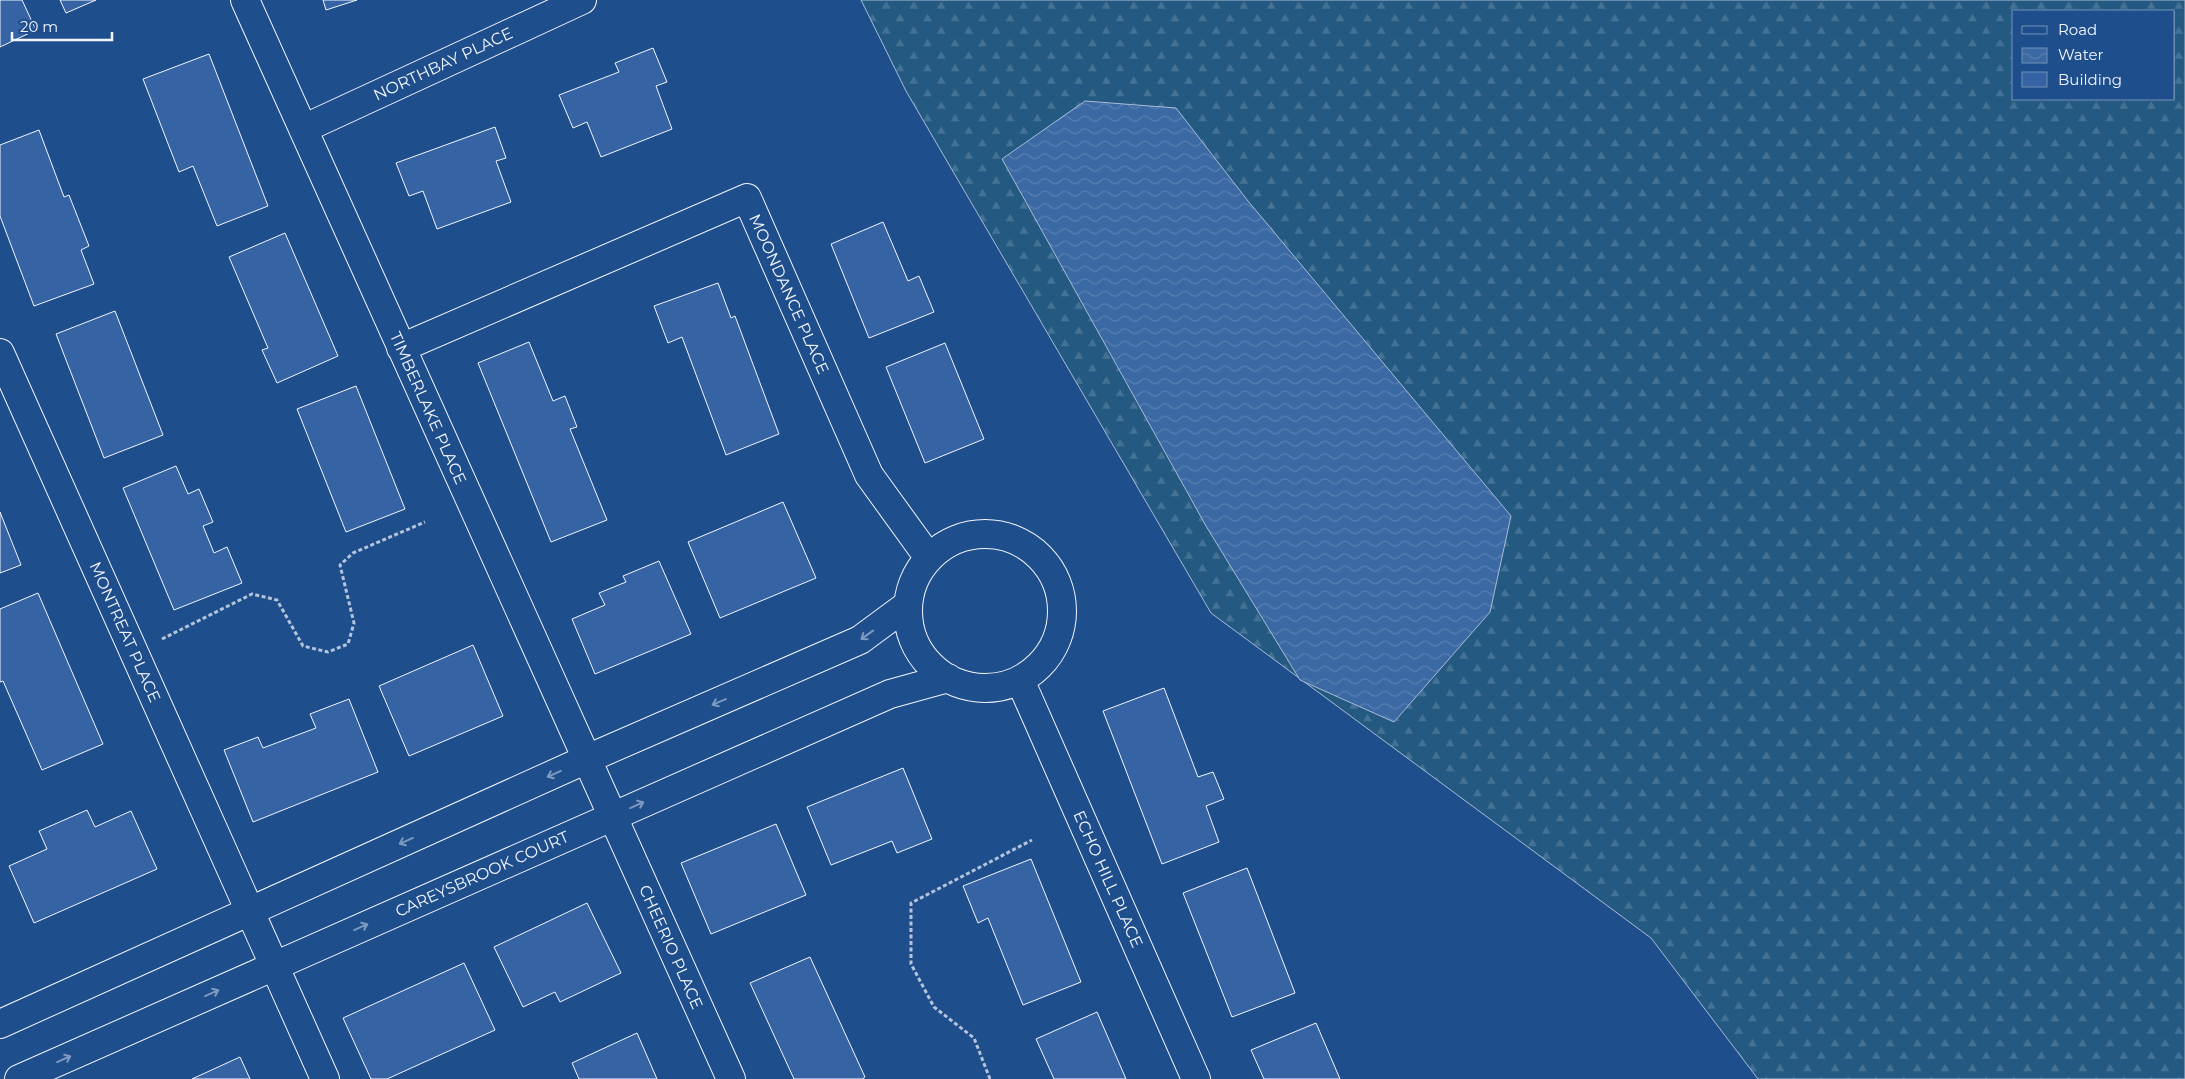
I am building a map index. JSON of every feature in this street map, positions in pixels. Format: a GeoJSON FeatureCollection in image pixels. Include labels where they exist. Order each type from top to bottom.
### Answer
{"type":"FeatureCollection","features":[{"type":"Feature","properties":{"kind":"street","name":"TIMBERLAKE PLACE"},"geometry":{"type":"LineString","coordinates":[[245,0],[612,816]]}},
{"type":"Feature","properties":{"kind":"street","name":"NORTHBAY PLACE"},"geometry":{"type":"LineString","coordinates":[[303,129],[582,0]]}},
{"type":"Feature","properties":{"kind":"street","name":"MOONDANCE PLACE"},"geometry":{"type":"LineString","coordinates":[[401,348],[747,198],[869,474],[929,558]]}},
{"type":"Feature","properties":{"kind":"street","name":"MONTREAT PLACE"},"geometry":{"type":"LineString","coordinates":[[0,353],[325,1079]]}},
{"type":"Feature","properties":{"kind":"street"},"geometry":{"type":"LineString","coordinates":[[974,534],[1013,538],[1036,551],[1052,571],[1062,596],[1062,626],[1052,651],[1020,680],[1000,687],[974,687],[948,678],[931,666],[916,644],[906,606],[914,580],[929,558],[948,542],[974,534]]}},
{"type":"Feature","properties":{"kind":"street"},"geometry":{"type":"LineString","coordinates":[[0,1024],[587,759],[860,640],[906,606]]}},
{"type":"Feature","properties":{"kind":"street","name":"CAREYSBROOK COURT"},"geometry":{"type":"LineString","coordinates":[[19,1079],[890,694],[948,678]]}},
{"type":"Feature","properties":{"kind":"street","name":"ECHO HILL PLACE"},"geometry":{"type":"LineString","coordinates":[[1020,680],[1196,1079]]}},
{"type":"Feature","properties":{"kind":"street","name":"CHEERIO PLACE"},"geometry":{"type":"LineString","coordinates":[[612,816],[731,1079]]}},
{"type":"Feature","properties":{"kind":"path"},"geometry":{"type":"LineString","coordinates":[[134,653],[252,594],[277,600],[303,646],[328,652],[348,644],[354,623],[340,565],[353,553],[425,522]]}},
{"type":"Feature","properties":{"kind":"path"},"geometry":{"type":"LineString","coordinates":[[990,1079],[974,1038],[934,1007],[911,964],[911,903],[1032,840]]}},
{"type":"Feature","properties":{"kind":"green space"},"geometry":{"type":"Polygon","coordinates":[[[861,0],[2185,0],[2185,1079],[1758,1079],[1651,938],[1211,613],[906,91],[861,0]]]}},
{"type":"Feature","properties":{"kind":"water"},"geometry":{"type":"Polygon","coordinates":[[[1085,101],[1176,108],[1248,201],[1511,516],[1490,612],[1394,722],[1300,680],[1206,526],[1002,159],[1085,101]]]}},
{"type":"Feature","properties":{"kind":"building"},"geometry":{"type":"Polygon","coordinates":[[[0,0],[22,0],[36,30],[0,47],[0,0]]]}},
{"type":"Feature","properties":{"kind":"building"},"geometry":{"type":"Polygon","coordinates":[[[60,0],[96,0],[66,13],[60,0]]]}},
{"type":"Feature","properties":{"kind":"building"},"geometry":{"type":"Polygon","coordinates":[[[323,0],[357,0],[326,10],[323,0]]]}},
{"type":"Feature","properties":{"kind":"building"},"geometry":{"type":"Polygon","coordinates":[[[653,48],[667,82],[656,86],[672,129],[601,157],[587,122],[573,128],[559,95],[619,72],[615,63],[653,48]]]}},
{"type":"Feature","properties":{"kind":"building"},"geometry":{"type":"Polygon","coordinates":[[[209,54],[268,206],[217,226],[193,166],[179,172],[143,79],[209,54]]]}},
{"type":"Feature","properties":{"kind":"building"},"geometry":{"type":"Polygon","coordinates":[[[495,127],[506,158],[496,161],[511,202],[437,229],[423,191],[409,196],[396,163],[495,127]]]}},
{"type":"Feature","properties":{"kind":"building"},"geometry":{"type":"Polygon","coordinates":[[[39,130],[64,197],[69,195],[89,246],[81,250],[94,284],[34,306],[0,216],[0,145],[39,130]]]}},
{"type":"Feature","properties":{"kind":"building"},"geometry":{"type":"Polygon","coordinates":[[[883,222],[908,281],[919,276],[934,312],[869,338],[831,244],[883,222]]]}},
{"type":"Feature","properties":{"kind":"building"},"geometry":{"type":"Polygon","coordinates":[[[285,233],[338,356],[277,383],[262,350],[268,348],[229,257],[285,233]]]}},
{"type":"Feature","properties":{"kind":"building"},"geometry":{"type":"Polygon","coordinates":[[[718,283],[731,318],[735,316],[779,434],[726,455],[682,337],[668,343],[654,306],[718,283]]]}},
{"type":"Feature","properties":{"kind":"building"},"geometry":{"type":"Polygon","coordinates":[[[115,311],[163,435],[104,458],[56,334],[115,311]]]}},
{"type":"Feature","properties":{"kind":"building"},"geometry":{"type":"Polygon","coordinates":[[[529,342],[553,401],[565,396],[577,427],[570,429],[607,520],[551,542],[478,363],[529,342]]]}},
{"type":"Feature","properties":{"kind":"building"},"geometry":{"type":"Polygon","coordinates":[[[945,343],[984,439],[925,463],[886,367],[945,343]]]}},
{"type":"Feature","properties":{"kind":"building"},"geometry":{"type":"Polygon","coordinates":[[[356,386],[405,509],[346,532],[297,409],[356,386]]]}},
{"type":"Feature","properties":{"kind":"building"},"geometry":{"type":"Polygon","coordinates":[[[176,466],[188,494],[199,489],[213,522],[203,526],[214,553],[227,547],[242,583],[174,610],[123,488],[176,466]]]}},
{"type":"Feature","properties":{"kind":"building"},"geometry":{"type":"Polygon","coordinates":[[[783,502],[816,578],[720,618],[688,542],[783,502]]]}},
{"type":"Feature","properties":{"kind":"building"},"geometry":{"type":"Polygon","coordinates":[[[0,512],[21,565],[0,573],[0,512]]]}},
{"type":"Feature","properties":{"kind":"building"},"geometry":{"type":"Polygon","coordinates":[[[659,561],[691,634],[595,674],[572,619],[605,605],[599,593],[626,582],[623,576],[659,561]]]}},
{"type":"Feature","properties":{"kind":"building"},"geometry":{"type":"Polygon","coordinates":[[[38,593],[103,744],[42,770],[3,681],[0,682],[0,609],[38,593]]]}},
{"type":"Feature","properties":{"kind":"building"},"geometry":{"type":"Polygon","coordinates":[[[473,645],[503,716],[409,756],[379,686],[473,645]]]}},
{"type":"Feature","properties":{"kind":"building"},"geometry":{"type":"Polygon","coordinates":[[[1164,688],[1198,777],[1213,772],[1224,799],[1206,806],[1219,842],[1162,864],[1103,711],[1164,688]]]}},
{"type":"Feature","properties":{"kind":"building"},"geometry":{"type":"Polygon","coordinates":[[[349,699],[378,772],[253,822],[224,750],[258,737],[263,748],[316,728],[310,714],[349,699]]]}},
{"type":"Feature","properties":{"kind":"building"},"geometry":{"type":"Polygon","coordinates":[[[903,768],[932,839],[897,853],[892,841],[831,865],[807,807],[903,768]]]}},
{"type":"Feature","properties":{"kind":"building"},"geometry":{"type":"Polygon","coordinates":[[[87,810],[95,827],[131,811],[157,869],[34,923],[9,866],[47,849],[39,831],[87,810]]]}},
{"type":"Feature","properties":{"kind":"building"},"geometry":{"type":"Polygon","coordinates":[[[776,824],[806,895],[711,934],[681,863],[776,824]]]}},
{"type":"Feature","properties":{"kind":"building"},"geometry":{"type":"Polygon","coordinates":[[[1031,859],[1081,982],[1023,1005],[988,918],[978,923],[963,886],[1031,859]]]}},
{"type":"Feature","properties":{"kind":"building"},"geometry":{"type":"Polygon","coordinates":[[[1247,868],[1295,993],[1232,1017],[1183,893],[1247,868]]]}},
{"type":"Feature","properties":{"kind":"building"},"geometry":{"type":"Polygon","coordinates":[[[587,903],[621,973],[560,1002],[555,992],[523,1007],[494,947],[587,903]]]}},
{"type":"Feature","properties":{"kind":"building"},"geometry":{"type":"Polygon","coordinates":[[[810,957],[865,1077],[862,1079],[794,1079],[750,983],[810,957]]]}},
{"type":"Feature","properties":{"kind":"building"},"geometry":{"type":"Polygon","coordinates":[[[464,963],[495,1030],[387,1079],[371,1079],[343,1018],[464,963]]]}},
{"type":"Feature","properties":{"kind":"building"},"geometry":{"type":"Polygon","coordinates":[[[1097,1012],[1126,1079],[1054,1079],[1036,1039],[1097,1012]]]}},
{"type":"Feature","properties":{"kind":"building"},"geometry":{"type":"Polygon","coordinates":[[[1316,1023],[1340,1079],[1264,1079],[1251,1050],[1316,1023]]]}},
{"type":"Feature","properties":{"kind":"building"},"geometry":{"type":"Polygon","coordinates":[[[637,1033],[657,1079],[579,1079],[572,1063],[637,1033]]]}},
{"type":"Feature","properties":{"kind":"building"},"geometry":{"type":"Polygon","coordinates":[[[240,1057],[250,1079],[192,1079],[240,1057]]]}}]}
